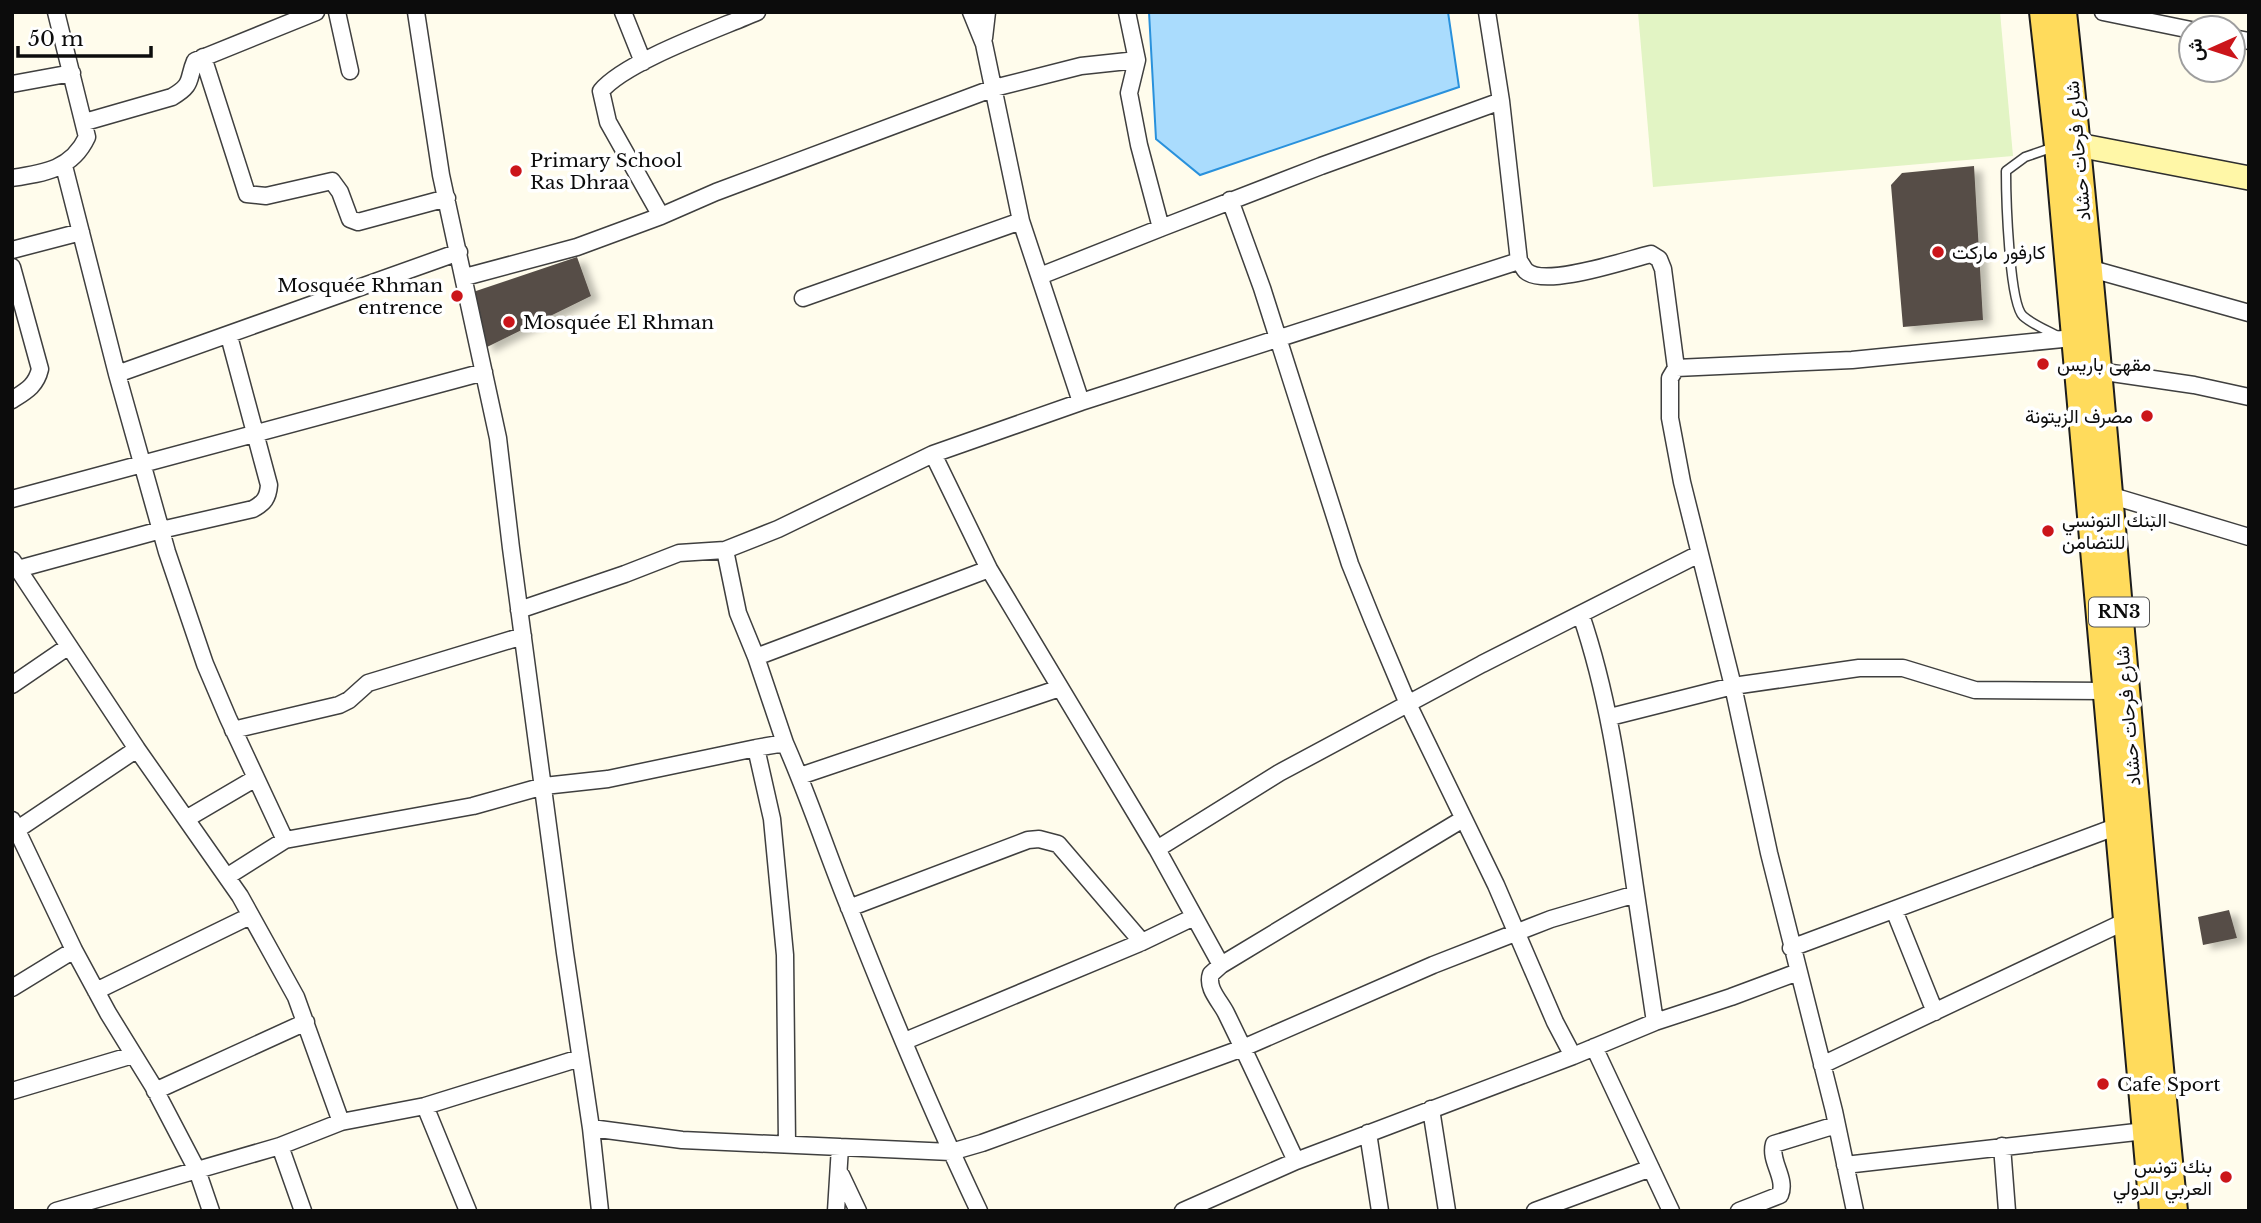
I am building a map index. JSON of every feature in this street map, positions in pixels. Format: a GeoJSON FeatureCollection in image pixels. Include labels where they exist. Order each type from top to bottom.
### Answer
{"type":"FeatureCollection","features":[{"type":"Feature","properties":{"kind":"main road","name":"شارع فرحات حشاد"},"geometry":{"type":"LineString","coordinates":[[2042,12],[2088,268],[2098,371],[2160,1180],[2152,1211]]}},
{"type":"Feature","properties":{"kind":"main road","name":"شارع فرحات حشاد"},"geometry":{"type":"LineString","coordinates":[[2064,12],[2068,145],[2068,339],[2106,691],[2145,1131],[2160,1180],[2175,1211]]}},
{"type":"Feature","properties":{"kind":"street"},"geometry":{"type":"LineString","coordinates":[[12,178],[64,166],[81,151],[88,137],[56,12]]}},
{"type":"Feature","properties":{"kind":"street"},"geometry":{"type":"LineString","coordinates":[[85,122],[172,97],[185,90],[190,83],[195,61],[316,12]]}},
{"type":"Feature","properties":{"kind":"street"},"geometry":{"type":"LineString","coordinates":[[337,12],[351,72]]}},
{"type":"Feature","properties":{"kind":"street"},"geometry":{"type":"LineString","coordinates":[[416,12],[447,198],[498,438],[600,1211]]}},
{"type":"Feature","properties":{"kind":"street"},"geometry":{"type":"LineString","coordinates":[[623,12],[643,62]]}},
{"type":"Feature","properties":{"kind":"street"},"geometry":{"type":"LineString","coordinates":[[661,216],[608,122],[601,91],[610,80],[723,19],[757,12]]}},
{"type":"Feature","properties":{"kind":"street"},"geometry":{"type":"LineString","coordinates":[[971,12],[984,44],[1021,220],[1081,402]]}},
{"type":"Feature","properties":{"kind":"street"},"geometry":{"type":"LineString","coordinates":[[984,44],[987,12]]}},
{"type":"Feature","properties":{"kind":"street"},"geometry":{"type":"LineString","coordinates":[[1127,12],[1137,60],[1129,93],[1139,145],[1161,228]]}},
{"type":"Feature","properties":{"kind":"street"},"geometry":{"type":"LineString","coordinates":[[1487,12],[1502,101],[1519,261],[1527,272],[1540,276],[1559,276],[1651,254],[1659,259],[1663,269],[1676,368],[1670,378],[1670,418],[1679,470],[1734,686],[1791,948],[1822,1065],[1855,1211]]}},
{"type":"Feature","properties":{"kind":"street"},"geometry":{"type":"LineString","coordinates":[[2103,12],[2177,27]]}},
{"type":"Feature","properties":{"kind":"street"},"geometry":{"type":"LineString","coordinates":[[203,57],[247,194],[266,196],[332,181],[340,192],[350,219],[358,222],[447,198]]}},
{"type":"Feature","properties":{"kind":"street"},"geometry":{"type":"LineString","coordinates":[[465,277],[577,247],[994,88],[1081,66],[1137,60]]}},
{"type":"Feature","properties":{"kind":"street"},"geometry":{"type":"LineString","coordinates":[[12,84],[72,73]]}},
{"type":"Feature","properties":{"kind":"street"},"geometry":{"type":"LineString","coordinates":[[1040,276],[1230,200],[1502,101]]}},
{"type":"Feature","properties":{"kind":"street"},"geometry":{"type":"LineString","coordinates":[[2068,145],[2249,178]]}},
{"type":"Feature","properties":{"kind":"street"},"geometry":{"type":"LineString","coordinates":[[64,166],[117,374],[161,530],[205,664],[285,840]]}},
{"type":"Feature","properties":{"kind":"street"},"geometry":{"type":"LineString","coordinates":[[1230,200],[1258,276],[1350,564],[1408,704],[1573,1056]]}},
{"type":"Feature","properties":{"kind":"street"},"geometry":{"type":"LineString","coordinates":[[803,298],[1021,220]]}},
{"type":"Feature","properties":{"kind":"street"},"geometry":{"type":"LineString","coordinates":[[12,250],[81,232]]}},
{"type":"Feature","properties":{"kind":"street"},"geometry":{"type":"LineString","coordinates":[[117,374],[459,253]]}},
{"type":"Feature","properties":{"kind":"street"},"geometry":{"type":"LineString","coordinates":[[519,610],[679,553],[725,550],[778,529],[933,454],[1081,402],[1519,261]]}},
{"type":"Feature","properties":{"kind":"street"},"geometry":{"type":"LineString","coordinates":[[12,267],[40,369],[31,388],[12,400]]}},
{"type":"Feature","properties":{"kind":"street"},"geometry":{"type":"LineString","coordinates":[[2088,268],[2249,313]]}},
{"type":"Feature","properties":{"kind":"street"},"geometry":{"type":"LineString","coordinates":[[229,336],[269,485],[269,496],[262,504],[253,509],[15,565],[137,749],[228,876],[290,985],[341,1122]]}},
{"type":"Feature","properties":{"kind":"street"},"geometry":{"type":"LineString","coordinates":[[1676,368],[1852,360],[2068,339],[2079,343],[2098,371],[2194,385],[2249,397]]}},
{"type":"Feature","properties":{"kind":"street"},"geometry":{"type":"LineString","coordinates":[[12,499],[484,372]]}},
{"type":"Feature","properties":{"kind":"street"},"geometry":{"type":"LineString","coordinates":[[933,454],[989,569],[1157,849],[1221,965]]}},
{"type":"Feature","properties":{"kind":"street"},"geometry":{"type":"LineString","coordinates":[[2109,495],[2249,537]]}},
{"type":"Feature","properties":{"kind":"street"},"geometry":{"type":"LineString","coordinates":[[725,550],[737,613],[756,657],[785,743],[849,908],[951,1152],[979,1211]]}},
{"type":"Feature","properties":{"kind":"street"},"geometry":{"type":"LineString","coordinates":[[1157,849],[1260,784],[1482,664],[1699,554]]}},
{"type":"Feature","properties":{"kind":"street"},"geometry":{"type":"LineString","coordinates":[[756,657],[989,569]]}},
{"type":"Feature","properties":{"kind":"street"},"geometry":{"type":"LineString","coordinates":[[1581,615],[1597,661],[1610,717],[1655,1022]]}},
{"type":"Feature","properties":{"kind":"street"},"geometry":{"type":"LineString","coordinates":[[233,730],[339,705],[368,683],[523,636]]}},
{"type":"Feature","properties":{"kind":"street"},"geometry":{"type":"LineString","coordinates":[[12,685],[69,646]]}},
{"type":"Feature","properties":{"kind":"street"},"geometry":{"type":"LineString","coordinates":[[1610,717],[1734,686],[1859,668],[1903,668],[1975,690],[2106,691]]}},
{"type":"Feature","properties":{"kind":"street"},"geometry":{"type":"LineString","coordinates":[[800,776],[1060,688]]}},
{"type":"Feature","properties":{"kind":"street"},"geometry":{"type":"LineString","coordinates":[[228,876],[285,840],[473,806],[544,786],[608,779],[785,743]]}},
{"type":"Feature","properties":{"kind":"street"},"geometry":{"type":"LineString","coordinates":[[757,748],[772,819],[785,955],[787,1144]]}},
{"type":"Feature","properties":{"kind":"street"},"geometry":{"type":"LineString","coordinates":[[137,749],[14,828],[74,950],[197,1170],[211,1211]]}},
{"type":"Feature","properties":{"kind":"street"},"geometry":{"type":"LineString","coordinates":[[186,819],[256,778]]}},
{"type":"Feature","properties":{"kind":"street"},"geometry":{"type":"LineString","coordinates":[[1296,1161],[1220,1001],[1210,987],[1211,974],[1221,965],[1463,819]]}},
{"type":"Feature","properties":{"kind":"street"},"geometry":{"type":"LineString","coordinates":[[1791,948],[2118,827]]}},
{"type":"Feature","properties":{"kind":"street"},"geometry":{"type":"LineString","coordinates":[[849,908],[1028,840],[1039,839],[1058,844],[1142,942]]}},
{"type":"Feature","properties":{"kind":"street"},"geometry":{"type":"LineString","coordinates":[[591,1128],[682,1140],[951,1152],[1243,1048],[1433,965],[1552,919],[1636,894]]}},
{"type":"Feature","properties":{"kind":"street"},"geometry":{"type":"LineString","coordinates":[[1894,910],[1935,1012]]}},
{"type":"Feature","properties":{"kind":"street"},"geometry":{"type":"LineString","coordinates":[[96,991],[250,916]]}},
{"type":"Feature","properties":{"kind":"street"},"geometry":{"type":"LineString","coordinates":[[905,1041],[1142,942],[1195,917]]}},
{"type":"Feature","properties":{"kind":"street"},"geometry":{"type":"LineString","coordinates":[[1822,1065],[2128,920]]}},
{"type":"Feature","properties":{"kind":"street"},"geometry":{"type":"LineString","coordinates":[[12,988],[74,950]]}},
{"type":"Feature","properties":{"kind":"street"},"geometry":{"type":"LineString","coordinates":[[1187,1210],[1296,1161],[1655,1022],[1798,972]]}},
{"type":"Feature","properties":{"kind":"street"},"geometry":{"type":"LineString","coordinates":[[155,1091],[306,1022]]}},
{"type":"Feature","properties":{"kind":"street"},"geometry":{"type":"LineString","coordinates":[[1594,1047],[1671,1211]]}},
{"type":"Feature","properties":{"kind":"street"},"geometry":{"type":"LineString","coordinates":[[12,1091],[133,1055]]}},
{"type":"Feature","properties":{"kind":"street"},"geometry":{"type":"LineString","coordinates":[[56,1211],[280,1146],[341,1122],[425,1106],[580,1058]]}},
{"type":"Feature","properties":{"kind":"street"},"geometry":{"type":"LineString","coordinates":[[425,1106],[468,1211]]}},
{"type":"Feature","properties":{"kind":"street"},"geometry":{"type":"LineString","coordinates":[[1432,1109],[1447,1211]]}},
{"type":"Feature","properties":{"kind":"street"},"geometry":{"type":"LineString","coordinates":[[1740,1211],[1780,1195],[1783,1190],[1772,1152],[1774,1144],[1836,1125]]}},
{"type":"Feature","properties":{"kind":"street"},"geometry":{"type":"LineString","coordinates":[[1844,1165],[2145,1131]]}},
{"type":"Feature","properties":{"kind":"street"},"geometry":{"type":"LineString","coordinates":[[1368,1133],[1380,1211]]}},
{"type":"Feature","properties":{"kind":"street"},"geometry":{"type":"LineString","coordinates":[[280,1146],[303,1211]]}},
{"type":"Feature","properties":{"kind":"street"},"geometry":{"type":"LineString","coordinates":[[2002,1146],[2007,1211]]}},
{"type":"Feature","properties":{"kind":"street"},"geometry":{"type":"LineString","coordinates":[[836,1211],[841,1147]]}},
{"type":"Feature","properties":{"kind":"street"},"geometry":{"type":"LineString","coordinates":[[1535,1211],[1651,1168]]}},
{"type":"Feature","properties":{"kind":"street"},"geometry":{"type":"LineString","coordinates":[[840,1172],[858,1211]]}},
{"type":"Feature","properties":{"kind":"lane"},"geometry":{"type":"LineString","coordinates":[[2068,145],[2025,157],[2006,171],[2015,296],[2021,315],[2068,339]]}},
{"type":"Feature","properties":{"kind":"green space"},"geometry":{"type":"Polygon","coordinates":[[[1638,12],[2000,12],[2013,156],[1653,187],[1638,12]]]}},
{"type":"Feature","properties":{"kind":"water"},"geometry":{"type":"Polygon","coordinates":[[[1149,12],[1448,12],[1459,87],[1200,175],[1156,139],[1149,12]]]}},
{"type":"Feature","properties":{"kind":"building","name":"كارفور ماركت"},"geometry":{"type":"Polygon","coordinates":[[[1974,166],[1983,320],[1903,327],[1891,185],[1902,173],[1974,166]]]}},
{"type":"Feature","properties":{"kind":"building","name":"Mosquée El Rhman"},"geometry":{"type":"Polygon","coordinates":[[[577,257],[591,296],[485,348],[473,292],[577,257]]]}},
{"type":"Feature","properties":{"kind":"building"},"geometry":{"type":"Polygon","coordinates":[[[2229,910],[2237,938],[2203,945],[2198,917],[2229,910]]]}},
{"type":"Feature","properties":{"kind":"place","name":"Primary School Ras Dhraa"},"geometry":{"type":"Point","coordinates":[516,171]}},
{"type":"Feature","properties":{"kind":"place","name":"كارفور ماركت"},"geometry":{"type":"Point","coordinates":[1938,252]}},
{"type":"Feature","properties":{"kind":"place","name":"Mosquée Rhman entrence"},"geometry":{"type":"Point","coordinates":[457,296]}},
{"type":"Feature","properties":{"kind":"place","name":"Mosquée El Rhman"},"geometry":{"type":"Point","coordinates":[509,322]}},
{"type":"Feature","properties":{"kind":"place","name":"مقهى باريس"},"geometry":{"type":"Point","coordinates":[2043,364]}},
{"type":"Feature","properties":{"kind":"place","name":"مصرف الزيتونة"},"geometry":{"type":"Point","coordinates":[2147,416]}},
{"type":"Feature","properties":{"kind":"place","name":"البنك التونسي للتضامن"},"geometry":{"type":"Point","coordinates":[2048,531]}},
{"type":"Feature","properties":{"kind":"place","name":"Cafe Sport"},"geometry":{"type":"Point","coordinates":[2103,1084]}},
{"type":"Feature","properties":{"kind":"place","name":"بنك تونس العربي الدولي"},"geometry":{"type":"Point","coordinates":[2226,1177]}}]}
